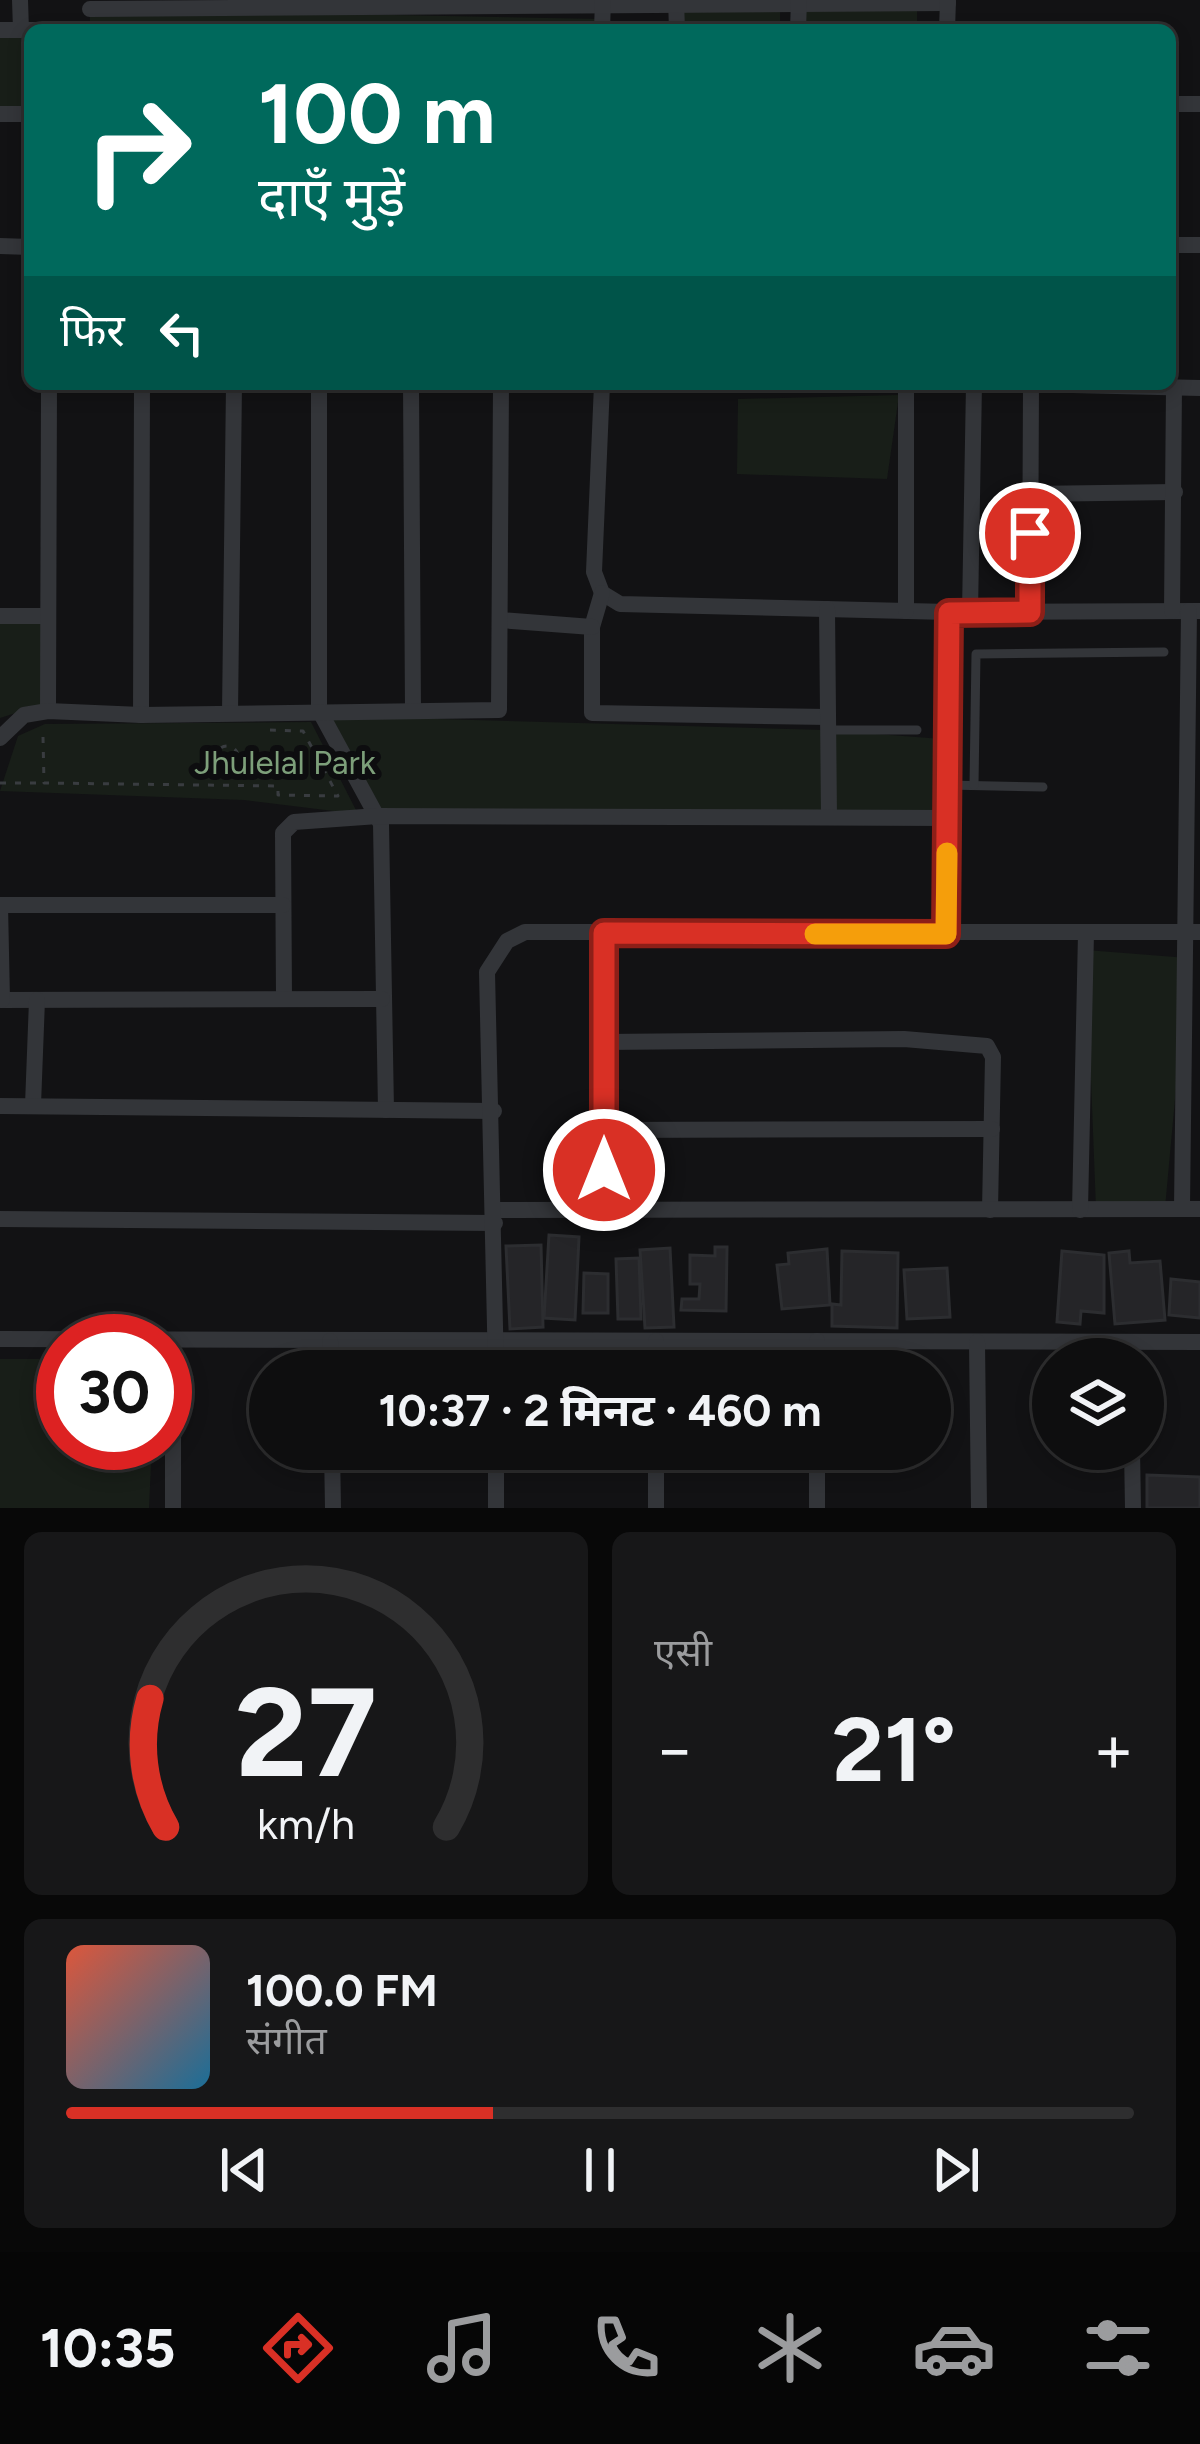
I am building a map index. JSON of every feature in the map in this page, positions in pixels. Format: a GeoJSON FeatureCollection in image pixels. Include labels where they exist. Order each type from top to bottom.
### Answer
{"type":"FeatureCollection","features":[{"type":"Feature","properties":{"kind":"street"},"geometry":{"type":"LineString","coordinates":[[0,30],[21,30],[20,0]]}},
{"type":"Feature","properties":{"kind":"street"},"geometry":{"type":"LineString","coordinates":[[90,4],[446,10],[602,2],[948,2]]}},
{"type":"Feature","properties":{"kind":"street"},"geometry":{"type":"LineString","coordinates":[[48,711],[49,390]]}},
{"type":"Feature","properties":{"kind":"street"},"geometry":{"type":"LineString","coordinates":[[141,715],[142,390]]}},
{"type":"Feature","properties":{"kind":"street"},"geometry":{"type":"LineString","coordinates":[[230,713],[234,390]]}},
{"type":"Feature","properties":{"kind":"street"},"geometry":{"type":"LineString","coordinates":[[319,390],[319,710],[378,816],[386,1110]]}},
{"type":"Feature","properties":{"kind":"street"},"geometry":{"type":"LineString","coordinates":[[411,390],[413,711]]}},
{"type":"Feature","properties":{"kind":"street"},"geometry":{"type":"LineString","coordinates":[[3,729],[24,715],[48,711],[141,715],[499,710],[500,390]]}},
{"type":"Feature","properties":{"kind":"street"},"geometry":{"type":"LineString","coordinates":[[602,390],[594,572],[602,592],[620,604],[949,613],[1187,611]]}},
{"type":"Feature","properties":{"kind":"street"},"geometry":{"type":"LineString","coordinates":[[906,390],[907,611]]}},
{"type":"Feature","properties":{"kind":"street"},"geometry":{"type":"LineString","coordinates":[[970,612],[974,390]]}},
{"type":"Feature","properties":{"kind":"street"},"geometry":{"type":"LineString","coordinates":[[1030,390],[1030,612]]}},
{"type":"Feature","properties":{"kind":"street"},"geometry":{"type":"LineString","coordinates":[[0,1220],[495,1216],[603,1210],[1191,1209],[1195,715],[1174,492],[1174,390]]}},
{"type":"Feature","properties":{"kind":"street"},"geometry":{"type":"LineString","coordinates":[[1030,494],[1174,492]]}},
{"type":"Feature","properties":{"kind":"street"},"geometry":{"type":"LineString","coordinates":[[602,592],[592,627],[592,713],[828,724]]}},
{"type":"Feature","properties":{"kind":"street"},"geometry":{"type":"LineString","coordinates":[[827,609],[829,818]]}},
{"type":"Feature","properties":{"kind":"street"},"geometry":{"type":"LineString","coordinates":[[946,934],[949,613]]}},
{"type":"Feature","properties":{"kind":"street"},"geometry":{"type":"LineString","coordinates":[[0,616],[48,616]]}},
{"type":"Feature","properties":{"kind":"street"},"geometry":{"type":"LineString","coordinates":[[500,620],[592,627]]}},
{"type":"Feature","properties":{"kind":"street"},"geometry":{"type":"LineString","coordinates":[[284,999],[287,826],[378,816],[947,818]]}},
{"type":"Feature","properties":{"kind":"street"},"geometry":{"type":"LineString","coordinates":[[284,904],[0,905],[1,1000],[382,999]]}},
{"type":"Feature","properties":{"kind":"street"},"geometry":{"type":"LineString","coordinates":[[496,1350],[488,972],[494,956],[525,932],[1194,932]]}},
{"type":"Feature","properties":{"kind":"street"},"geometry":{"type":"LineString","coordinates":[[603,1210],[604,933]]}},
{"type":"Feature","properties":{"kind":"street"},"geometry":{"type":"LineString","coordinates":[[1081,1210],[1086,934]]}},
{"type":"Feature","properties":{"kind":"street"},"geometry":{"type":"LineString","coordinates":[[33,1105],[37,1000]]}},
{"type":"Feature","properties":{"kind":"street"},"geometry":{"type":"LineString","coordinates":[[604,1042],[975,1041],[987,1046],[993,1057],[990,1210]]}},
{"type":"Feature","properties":{"kind":"street"},"geometry":{"type":"LineString","coordinates":[[0,1106],[494,1111]]}},
{"type":"Feature","properties":{"kind":"street"},"geometry":{"type":"LineString","coordinates":[[604,1130],[992,1129]]}},
{"type":"Feature","properties":{"kind":"street"},"geometry":{"type":"LineString","coordinates":[[0,1339],[36,1339]]}},
{"type":"Feature","properties":{"kind":"street"},"geometry":{"type":"LineString","coordinates":[[192,1340],[1032,1345]]}},
{"type":"Feature","properties":{"kind":"street"},"geometry":{"type":"LineString","coordinates":[[331,1341],[331,1350]]}},
{"type":"Feature","properties":{"kind":"street"},"geometry":{"type":"LineString","coordinates":[[656,1341],[656,1350]]}},
{"type":"Feature","properties":{"kind":"street"},"geometry":{"type":"LineString","coordinates":[[817,1341],[817,1350]]}},
{"type":"Feature","properties":{"kind":"street"},"geometry":{"type":"LineString","coordinates":[[977,1342],[979,1508]]}},
{"type":"Feature","properties":{"kind":"street"},"geometry":{"type":"LineString","coordinates":[[1164,1347],[1200,1342]]}},
{"type":"Feature","properties":{"kind":"street"},"geometry":{"type":"LineString","coordinates":[[173,1470],[173,1508]]}},
{"type":"Feature","properties":{"kind":"street"},"geometry":{"type":"LineString","coordinates":[[332,1470],[333,1508]]}},
{"type":"Feature","properties":{"kind":"street"},"geometry":{"type":"LineString","coordinates":[[496,1470],[496,1508]]}},
{"type":"Feature","properties":{"kind":"street"},"geometry":{"type":"LineString","coordinates":[[656,1470],[656,1508]]}},
{"type":"Feature","properties":{"kind":"street"},"geometry":{"type":"LineString","coordinates":[[817,1470],[818,1508]]}},
{"type":"Feature","properties":{"kind":"street"},"geometry":{"type":"LineString","coordinates":[[1132,1470],[1133,1508]]}},
{"type":"Feature","properties":{"kind":"lane"},"geometry":{"type":"LineString","coordinates":[[974,785],[976,654],[1164,652]]}},
{"type":"Feature","properties":{"kind":"lane"},"geometry":{"type":"LineString","coordinates":[[828,724],[917,730]]}},
{"type":"Feature","properties":{"kind":"lane"},"geometry":{"type":"LineString","coordinates":[[947,785],[1043,787]]}},
{"type":"Feature","properties":{"kind":"path"},"geometry":{"type":"LineString","coordinates":[[0,783],[278,786],[278,795],[338,796],[303,731],[265,730]]}},
{"type":"Feature","properties":{"kind":"path"},"geometry":{"type":"LineString","coordinates":[[43,737],[44,783]]}},
{"type":"Feature","properties":{"kind":"path"},"geometry":{"type":"LineString","coordinates":[[227,768],[215,758],[219,748],[230,746],[238,757]]}},
{"type":"Feature","properties":{"kind":"path"},"geometry":{"type":"LineString","coordinates":[[225,785],[227,768],[238,757],[317,757]]}},
{"type":"Feature","properties":{"kind":"green space"},"geometry":{"type":"Polygon","coordinates":[[[802,5],[917,8],[917,24],[802,24],[802,5]]]}},
{"type":"Feature","properties":{"kind":"green space"},"geometry":{"type":"Polygon","coordinates":[[[680,8],[780,8],[780,24],[681,24],[680,8]]]}},
{"type":"Feature","properties":{"kind":"green space"},"geometry":{"type":"Polygon","coordinates":[[[90,9],[602,19],[602,24],[90,24],[90,9]]]}},
{"type":"Feature","properties":{"kind":"green space"},"geometry":{"type":"Polygon","coordinates":[[[0,35],[24,36],[24,109],[0,110],[0,35]]]}},
{"type":"Feature","properties":{"kind":"green space"},"geometry":{"type":"Polygon","coordinates":[[[899,395],[887,479],[737,474],[738,399],[899,395]]]}},
{"type":"Feature","properties":{"kind":"green space"},"geometry":{"type":"Polygon","coordinates":[[[0,620],[43,620],[41,705],[0,718],[0,620]]]}},
{"type":"Feature","properties":{"kind":"green space"},"geometry":{"type":"Polygon","coordinates":[[[330,716],[824,730],[942,739],[938,811],[381,809],[330,716]]]}},
{"type":"Feature","properties":{"kind":"green space","name":"Jhulelal Park"},"geometry":{"type":"Polygon","coordinates":[[[311,722],[358,814],[244,800],[0,791],[18,736],[45,724],[311,722]]]}},
{"type":"Feature","properties":{"kind":"green space"},"geometry":{"type":"Polygon","coordinates":[[[1086,950],[1188,958],[1165,1208],[1096,1209],[1086,950]]]}},
{"type":"Feature","properties":{"kind":"green space"},"geometry":{"type":"Polygon","coordinates":[[[0,1359],[36,1359],[36,1470],[151,1470],[149,1508],[0,1508],[0,1359]]]}},
{"type":"Feature","properties":{"kind":"building"},"geometry":{"type":"Polygon","coordinates":[[[549,1235],[579,1237],[575,1320],[544,1318],[549,1235]]]}},
{"type":"Feature","properties":{"kind":"building"},"geometry":{"type":"Polygon","coordinates":[[[541,1245],[543,1327],[510,1329],[506,1246],[541,1245]]]}},
{"type":"Feature","properties":{"kind":"building"},"geometry":{"type":"Polygon","coordinates":[[[715,1247],[727,1247],[726,1311],[681,1310],[682,1299],[699,1299],[700,1284],[690,1284],[690,1255],[715,1256],[715,1247]]]}},
{"type":"Feature","properties":{"kind":"building"},"geometry":{"type":"Polygon","coordinates":[[[670,1248],[674,1327],[645,1328],[640,1250],[670,1248]]]}},
{"type":"Feature","properties":{"kind":"building"},"geometry":{"type":"Polygon","coordinates":[[[827,1249],[830,1305],[782,1309],[777,1265],[789,1264],[788,1253],[827,1249]]]}},
{"type":"Feature","properties":{"kind":"building"},"geometry":{"type":"Polygon","coordinates":[[[842,1251],[898,1253],[897,1328],[832,1326],[832,1304],[841,1305],[842,1251]]]}},
{"type":"Feature","properties":{"kind":"building"},"geometry":{"type":"Polygon","coordinates":[[[1062,1251],[1104,1255],[1104,1313],[1081,1311],[1080,1324],[1057,1322],[1062,1251]]]}},
{"type":"Feature","properties":{"kind":"building"},"geometry":{"type":"Polygon","coordinates":[[[1129,1251],[1130,1263],[1160,1261],[1165,1320],[1115,1324],[1109,1253],[1129,1251]]]}},
{"type":"Feature","properties":{"kind":"building"},"geometry":{"type":"Polygon","coordinates":[[[639,1258],[641,1319],[618,1319],[616,1259],[639,1258]]]}},
{"type":"Feature","properties":{"kind":"building"},"geometry":{"type":"Polygon","coordinates":[[[947,1268],[950,1317],[907,1319],[904,1270],[947,1268]]]}},
{"type":"Feature","properties":{"kind":"building"},"geometry":{"type":"Polygon","coordinates":[[[584,1273],[608,1274],[608,1313],[583,1313],[584,1273]]]}},
{"type":"Feature","properties":{"kind":"building"},"geometry":{"type":"Polygon","coordinates":[[[1171,1279],[1200,1282],[1200,1318],[1169,1315],[1171,1279]]]}},
{"type":"Feature","properties":{"kind":"building"},"geometry":{"type":"Polygon","coordinates":[[[1147,1475],[1200,1477],[1200,1508],[1147,1508],[1147,1475]]]}},
{"type":"Feature","properties":{"kind":"slow traffic"},"geometry":{"type":"LineString","coordinates":[[815,934],[946,934],[947,853]]}},
{"type":"Feature","properties":{"kind":"route"},"geometry":{"type":"LineString","coordinates":[[604,1170],[604,933],[946,934],[949,613],[1030,612],[1030,533]]}}]}
